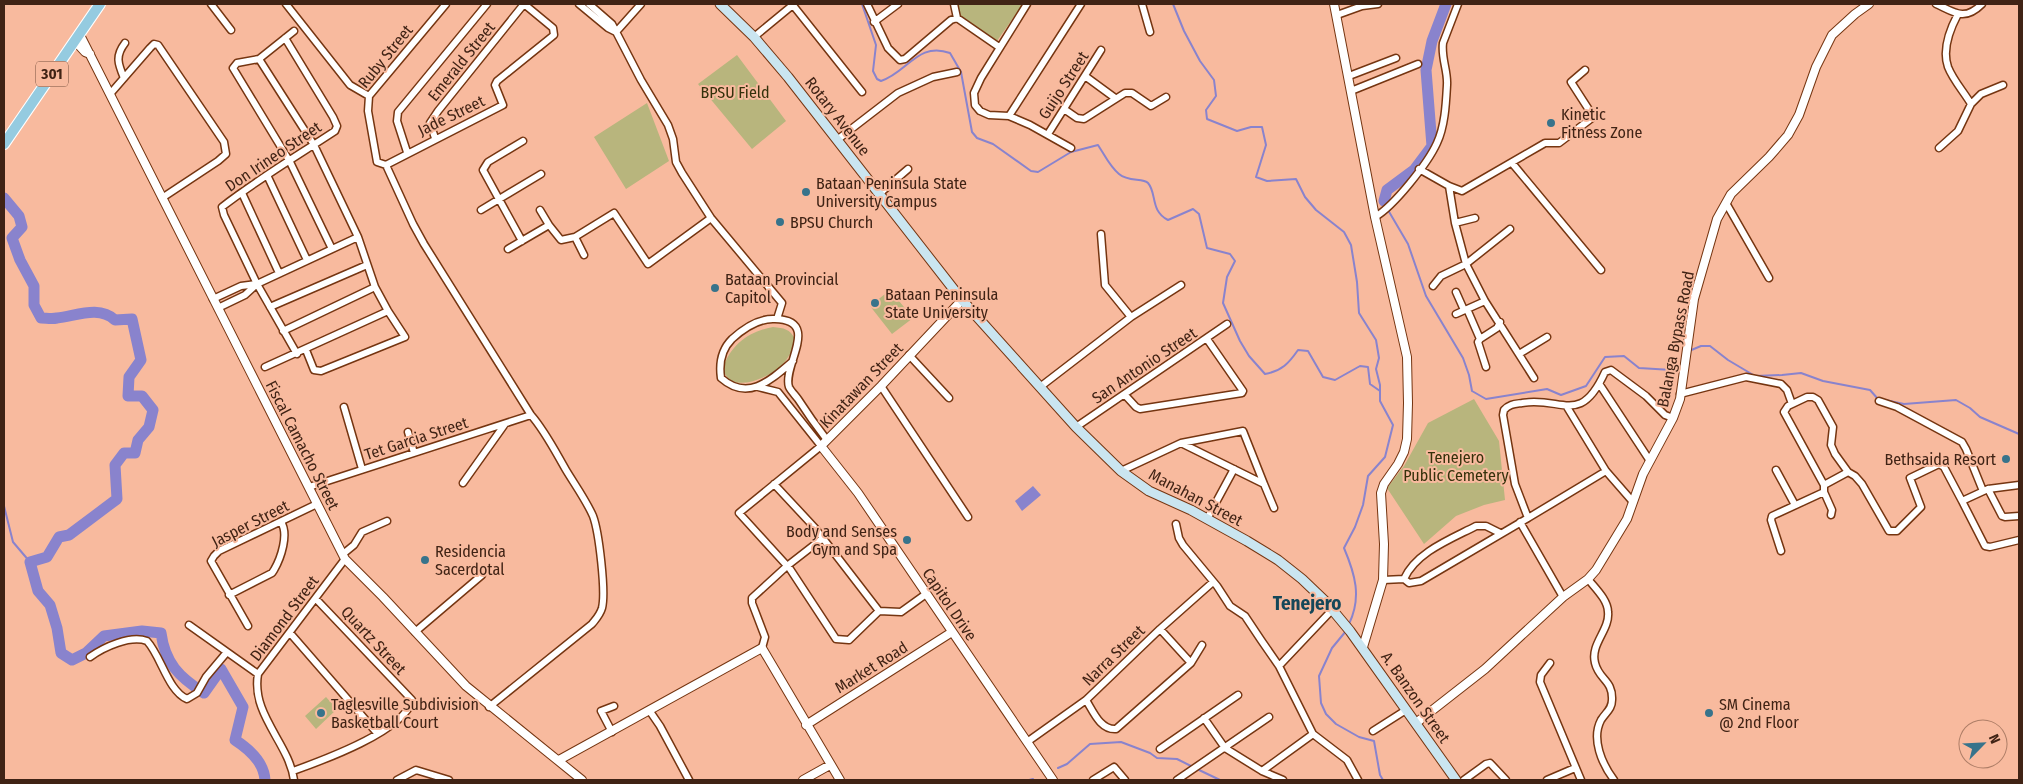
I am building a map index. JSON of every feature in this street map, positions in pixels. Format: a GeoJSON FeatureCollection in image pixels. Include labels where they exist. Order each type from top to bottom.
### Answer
{"type":"FeatureCollection","features":[{"type":"Feature","properties":{"kind":"main road","name":"301"},"geometry":{"type":"LineString","coordinates":[[4,144],[100,4]]}},
{"type":"Feature","properties":{"kind":"main road","name":"Rotary Avenue"},"geometry":{"type":"LineString","coordinates":[[720,4],[754,38],[837,140],[962,300]]}},
{"type":"Feature","properties":{"kind":"main road","name":"Manahan Street"},"geometry":{"type":"LineString","coordinates":[[962,300],[1076,427],[1121,471],[1149,491],[1207,519],[1278,560],[1300,577],[1343,622]]}},
{"type":"Feature","properties":{"kind":"main road","name":"A. Banzon Street"},"geometry":{"type":"LineString","coordinates":[[1343,622],[1363,647],[1456,780]]}},
{"type":"Feature","properties":{"kind":"street"},"geometry":{"type":"LineString","coordinates":[[212,4],[231,30]]}},
{"type":"Feature","properties":{"kind":"street"},"geometry":{"type":"LineString","coordinates":[[286,4],[350,85],[369,96]]}},
{"type":"Feature","properties":{"kind":"street","name":"Ruby Street"},"geometry":{"type":"LineString","coordinates":[[386,165],[377,162],[368,111],[369,96],[446,4]]}},
{"type":"Feature","properties":{"kind":"street"},"geometry":{"type":"LineString","coordinates":[[407,152],[397,121],[398,112],[487,4]]}},
{"type":"Feature","properties":{"kind":"street","name":"Jade Street"},"geometry":{"type":"LineString","coordinates":[[386,165],[407,152],[503,104],[495,85],[497,81],[554,35],[553,28],[524,4]]}},
{"type":"Feature","properties":{"kind":"street","name":"Emerald Street"},"geometry":{"type":"LineString","coordinates":[[435,138],[430,123],[524,4]]}},
{"type":"Feature","properties":{"kind":"street"},"geometry":{"type":"LineString","coordinates":[[579,4],[608,28],[616,32]]}},
{"type":"Feature","properties":{"kind":"street"},"geometry":{"type":"LineString","coordinates":[[589,4],[612,24],[641,80],[668,124],[678,167],[711,218],[782,303],[777,319]]}},
{"type":"Feature","properties":{"kind":"street"},"geometry":{"type":"LineString","coordinates":[[616,32],[641,4]]}},
{"type":"Feature","properties":{"kind":"street"},"geometry":{"type":"LineString","coordinates":[[754,38],[793,4],[862,92]]}},
{"type":"Feature","properties":{"kind":"street"},"geometry":{"type":"LineString","coordinates":[[867,4],[888,48],[900,60],[905,58],[951,20],[957,18]]}},
{"type":"Feature","properties":{"kind":"street"},"geometry":{"type":"LineString","coordinates":[[874,22],[898,4]]}},
{"type":"Feature","properties":{"kind":"street"},"geometry":{"type":"LineString","coordinates":[[954,4],[957,18],[999,47]]}},
{"type":"Feature","properties":{"kind":"street"},"geometry":{"type":"LineString","coordinates":[[1027,4],[981,78],[974,93],[975,105],[980,111],[989,115],[1009,116],[1030,125],[1071,148]]}},
{"type":"Feature","properties":{"kind":"street"},"geometry":{"type":"LineString","coordinates":[[1009,116],[1081,4]]}},
{"type":"Feature","properties":{"kind":"street"},"geometry":{"type":"LineString","coordinates":[[1142,4],[1150,32]]}},
{"type":"Feature","properties":{"kind":"street"},"geometry":{"type":"LineString","coordinates":[[1334,4],[1375,217],[1407,357],[1406,439],[1404,452],[1381,493],[1384,580],[1363,647]]}},
{"type":"Feature","properties":{"kind":"street"},"geometry":{"type":"LineString","coordinates":[[1337,15],[1362,6],[1378,4]]}},
{"type":"Feature","properties":{"kind":"street"},"geometry":{"type":"LineString","coordinates":[[1375,217],[1392,204],[1438,142],[1446,108],[1447,83],[1442,50],[1443,43],[1458,4]]}},
{"type":"Feature","properties":{"kind":"street","name":"Balanga Bypass Road"},"geometry":{"type":"LineString","coordinates":[[1416,723],[1485,669],[1596,570],[1616,536],[1633,502],[1643,474],[1674,418],[1680,394],[1694,299],[1718,219],[1726,202],[1742,182],[1769,157],[1788,135],[1799,115],[1816,67],[1832,35],[1869,4]]}},
{"type":"Feature","properties":{"kind":"street"},"geometry":{"type":"LineString","coordinates":[[1936,4],[1958,14],[1978,8],[1982,4]]}},
{"type":"Feature","properties":{"kind":"street"},"geometry":{"type":"LineString","coordinates":[[1958,14],[1950,28],[1946,50],[1948,67],[1971,104]]}},
{"type":"Feature","properties":{"kind":"street"},"geometry":{"type":"LineString","coordinates":[[294,31],[259,59],[237,63],[233,68],[290,162],[332,249]]}},
{"type":"Feature","properties":{"kind":"street","name":"Fiscal Camacho Street"},"geometry":{"type":"LineString","coordinates":[[78,38],[90,54],[344,556],[466,686],[489,707],[582,780]]}},
{"type":"Feature","properties":{"kind":"street","name":"Don Irineo Street"},"geometry":{"type":"LineString","coordinates":[[257,284],[222,207],[335,131],[337,126],[334,117],[285,38]]}},
{"type":"Feature","properties":{"kind":"street"},"geometry":{"type":"LineString","coordinates":[[124,78],[117,63],[119,51],[125,43]]}},
{"type":"Feature","properties":{"kind":"street"},"geometry":{"type":"LineString","coordinates":[[110,94],[154,44],[158,45],[224,142],[226,154],[223,157],[162,198]]}},
{"type":"Feature","properties":{"kind":"street","name":"Guijo Street"},"geometry":{"type":"LineString","coordinates":[[1048,134],[1101,50]]}},
{"type":"Feature","properties":{"kind":"street"},"geometry":{"type":"LineString","coordinates":[[1349,76],[1396,58]]}},
{"type":"Feature","properties":{"kind":"street"},"geometry":{"type":"LineString","coordinates":[[259,59],[314,145],[358,237],[375,287],[405,337],[321,371],[314,370],[306,350]]}},
{"type":"Feature","properties":{"kind":"street"},"geometry":{"type":"LineString","coordinates":[[1351,90],[1418,64]]}},
{"type":"Feature","properties":{"kind":"street"},"geometry":{"type":"LineString","coordinates":[[1419,169],[1448,186],[1459,190],[1466,189],[1545,143],[1560,143],[1592,118],[1591,113],[1571,82],[1585,70]]}},
{"type":"Feature","properties":{"kind":"street"},"geometry":{"type":"LineString","coordinates":[[837,140],[898,93],[933,77],[957,72]]}},
{"type":"Feature","properties":{"kind":"street"},"geometry":{"type":"LineString","coordinates":[[1085,76],[1115,98]]}},
{"type":"Feature","properties":{"kind":"street"},"geometry":{"type":"LineString","coordinates":[[1939,148],[1958,131],[1971,104],[1981,94],[2003,85]]}},
{"type":"Feature","properties":{"kind":"street"},"geometry":{"type":"LineString","coordinates":[[1064,109],[1077,118],[1084,119],[1125,93],[1132,93],[1151,106],[1166,97]]}},
{"type":"Feature","properties":{"kind":"street"},"geometry":{"type":"LineString","coordinates":[[522,241],[483,170],[488,162],[523,141]]}},
{"type":"Feature","properties":{"kind":"street"},"geometry":{"type":"LineString","coordinates":[[1512,163],[1601,270]]}},
{"type":"Feature","properties":{"kind":"street"},"geometry":{"type":"LineString","coordinates":[[386,165],[420,237],[531,415],[543,430],[593,517],[599,548],[602,606],[600,614],[592,624],[489,707]]}},
{"type":"Feature","properties":{"kind":"street"},"geometry":{"type":"LineString","coordinates":[[879,194],[908,170]]}},
{"type":"Feature","properties":{"kind":"street"},"geometry":{"type":"LineString","coordinates":[[481,210],[541,174]]}},
{"type":"Feature","properties":{"kind":"street"},"geometry":{"type":"LineString","coordinates":[[267,175],[307,260]]}},
{"type":"Feature","properties":{"kind":"street"},"geometry":{"type":"LineString","coordinates":[[1448,186],[1466,264],[1485,301],[1534,378]]}},
{"type":"Feature","properties":{"kind":"street"},"geometry":{"type":"LineString","coordinates":[[242,192],[279,273]]}},
{"type":"Feature","properties":{"kind":"street"},"geometry":{"type":"LineString","coordinates":[[1726,202],[1769,278]]}},
{"type":"Feature","properties":{"kind":"street"},"geometry":{"type":"LineString","coordinates":[[540,210],[561,240],[575,237],[614,213],[648,264],[711,218]]}},
{"type":"Feature","properties":{"kind":"street"},"geometry":{"type":"LineString","coordinates":[[1455,223],[1475,218]]}},
{"type":"Feature","properties":{"kind":"street"},"geometry":{"type":"LineString","coordinates":[[508,249],[549,225]]}},
{"type":"Feature","properties":{"kind":"street"},"geometry":{"type":"LineString","coordinates":[[1433,286],[1441,276],[1466,264],[1510,229]]}},
{"type":"Feature","properties":{"kind":"street"},"geometry":{"type":"LineString","coordinates":[[1101,234],[1105,285],[1131,317]]}},
{"type":"Feature","properties":{"kind":"street"},"geometry":{"type":"LineString","coordinates":[[218,308],[245,295],[257,284],[358,237]]}},
{"type":"Feature","properties":{"kind":"street"},"geometry":{"type":"LineString","coordinates":[[575,237],[584,255]]}},
{"type":"Feature","properties":{"kind":"street"},"geometry":{"type":"LineString","coordinates":[[270,307],[367,265]]}},
{"type":"Feature","properties":{"kind":"street"},"geometry":{"type":"LineString","coordinates":[[213,299],[241,286],[257,284]]}},
{"type":"Feature","properties":{"kind":"street"},"geometry":{"type":"LineString","coordinates":[[257,284],[297,354]]}},
{"type":"Feature","properties":{"kind":"street"},"geometry":{"type":"LineString","coordinates":[[1040,387],[1131,317],[1181,285]]}},
{"type":"Feature","properties":{"kind":"street"},"geometry":{"type":"LineString","coordinates":[[283,331],[375,287]]}},
{"type":"Feature","properties":{"kind":"street"},"geometry":{"type":"LineString","coordinates":[[1456,292],[1480,339],[1478,342],[1486,367]]}},
{"type":"Feature","properties":{"kind":"street","name":"Kinatawan Street"},"geometry":{"type":"LineString","coordinates":[[824,443],[962,300]]}},
{"type":"Feature","properties":{"kind":"street"},"geometry":{"type":"LineString","coordinates":[[1456,314],[1485,301]]}},
{"type":"Feature","properties":{"kind":"street"},"geometry":{"type":"LineString","coordinates":[[265,367],[306,350],[388,311]]}},
{"type":"Feature","properties":{"kind":"street"},"geometry":{"type":"LineString","coordinates":[[777,319],[791,323],[798,333],[799,343],[789,370],[789,386],[824,443],[778,392],[758,387],[743,389],[721,378],[720,361],[726,346],[755,322],[777,319]]}},
{"type":"Feature","properties":{"kind":"street"},"geometry":{"type":"LineString","coordinates":[[1480,339],[1497,328],[1500,322]]}},
{"type":"Feature","properties":{"kind":"street","name":"San Antonio Street"},"geometry":{"type":"LineString","coordinates":[[1076,427],[1227,324]]}},
{"type":"Feature","properties":{"kind":"street"},"geometry":{"type":"LineString","coordinates":[[1519,354],[1547,337]]}},
{"type":"Feature","properties":{"kind":"street"},"geometry":{"type":"LineString","coordinates":[[1125,395],[1140,409],[1242,394],[1243,392],[1207,339]]}},
{"type":"Feature","properties":{"kind":"street"},"geometry":{"type":"LineString","coordinates":[[909,355],[949,398]]}},
{"type":"Feature","properties":{"kind":"street"},"geometry":{"type":"LineString","coordinates":[[758,387],[793,361]]}},
{"type":"Feature","properties":{"kind":"street"},"geometry":{"type":"LineString","coordinates":[[1528,518],[1514,484],[1503,415],[1504,410],[1512,404],[1531,401],[1567,407],[1583,401],[1600,385],[1604,372],[1610,370],[1646,396],[1664,415],[1674,418]]}},
{"type":"Feature","properties":{"kind":"street"},"geometry":{"type":"LineString","coordinates":[[1680,394],[1746,377],[1781,384],[1787,390],[1792,404]]}},
{"type":"Feature","properties":{"kind":"street"},"geometry":{"type":"LineString","coordinates":[[1600,385],[1650,461]]}},
{"type":"Feature","properties":{"kind":"street"},"geometry":{"type":"LineString","coordinates":[[881,386],[968,517]]}},
{"type":"Feature","properties":{"kind":"street"},"geometry":{"type":"LineString","coordinates":[[1831,515],[1832,510],[1824,492],[1824,485],[1785,415],[1785,409],[1807,397],[1813,397],[1818,400],[1833,427],[1831,445],[1835,454],[1848,472],[1855,476],[1862,484],[1889,531],[1897,531],[1921,507],[1910,478],[1938,464],[1944,467],[1985,546],[1990,547],[2019,540]]}},
{"type":"Feature","properties":{"kind":"street"},"geometry":{"type":"LineString","coordinates":[[1879,401],[1897,407],[1962,442],[1985,490],[2002,516],[2019,516]]}},
{"type":"Feature","properties":{"kind":"street"},"geometry":{"type":"LineString","coordinates":[[344,407],[362,469]]}},
{"type":"Feature","properties":{"kind":"street"},"geometry":{"type":"LineString","coordinates":[[1567,407],[1606,471],[1633,502]]}},
{"type":"Feature","properties":{"kind":"street","name":"Tet Garcia Street"},"geometry":{"type":"LineString","coordinates":[[309,486],[531,415]]}},
{"type":"Feature","properties":{"kind":"street"},"geometry":{"type":"LineString","coordinates":[[463,484],[505,424]]}},
{"type":"Feature","properties":{"kind":"street"},"geometry":{"type":"LineString","coordinates":[[408,432],[414,453]]}},
{"type":"Feature","properties":{"kind":"street"},"geometry":{"type":"LineString","coordinates":[[1121,471],[1181,444],[1243,432],[1274,508]]}},
{"type":"Feature","properties":{"kind":"street"},"geometry":{"type":"LineString","coordinates":[[824,443],[739,513],[787,566],[836,639],[849,640],[879,611],[901,612],[926,594]]}},
{"type":"Feature","properties":{"kind":"street","name":"Capitol Drive"},"geometry":{"type":"LineString","coordinates":[[824,443],[1054,780]]}},
{"type":"Feature","properties":{"kind":"street"},"geometry":{"type":"LineString","coordinates":[[1181,444],[1264,484]]}},
{"type":"Feature","properties":{"kind":"street"},"geometry":{"type":"LineString","coordinates":[[1207,519],[1234,469]]}},
{"type":"Feature","properties":{"kind":"street"},"geometry":{"type":"LineString","coordinates":[[1776,470],[1794,505]]}},
{"type":"Feature","properties":{"kind":"street"},"geometry":{"type":"LineString","coordinates":[[1404,578],[1409,583],[1421,581],[1606,471]]}},
{"type":"Feature","properties":{"kind":"street"},"geometry":{"type":"LineString","coordinates":[[1824,485],[1848,472]]}},
{"type":"Feature","properties":{"kind":"street"},"geometry":{"type":"LineString","coordinates":[[774,484],[823,538],[879,611]]}},
{"type":"Feature","properties":{"kind":"street"},"geometry":{"type":"LineString","coordinates":[[1962,501],[1985,490],[2019,484]]}},
{"type":"Feature","properties":{"kind":"street"},"geometry":{"type":"LineString","coordinates":[[1781,551],[1771,520],[1772,516],[1824,492]]}},
{"type":"Feature","properties":{"kind":"street","name":"Jasper Street"},"geometry":{"type":"LineString","coordinates":[[248,626],[211,561],[219,551],[317,504]]}},
{"type":"Feature","properties":{"kind":"street","name":"Diamond Street"},"geometry":{"type":"LineString","coordinates":[[294,780],[293,771],[267,722],[260,704],[257,682],[258,674],[316,599],[362,532],[387,521]]}},
{"type":"Feature","properties":{"kind":"street"},"geometry":{"type":"LineString","coordinates":[[230,595],[272,573],[284,542],[284,526],[281,522]]}},
{"type":"Feature","properties":{"kind":"street"},"geometry":{"type":"LineString","coordinates":[[1520,522],[1563,598]]}},
{"type":"Feature","properties":{"kind":"street"},"geometry":{"type":"LineString","coordinates":[[1176,524],[1181,542],[1214,582],[1230,606],[1245,616],[1279,666],[1313,734],[1347,760],[1358,780]]}},
{"type":"Feature","properties":{"kind":"street"},"geometry":{"type":"LineString","coordinates":[[1404,578],[1408,568],[1419,559],[1476,526],[1486,526],[1500,533]]}},
{"type":"Feature","properties":{"kind":"street"},"geometry":{"type":"LineString","coordinates":[[823,538],[787,566],[752,598],[752,603],[764,637],[762,648],[840,780]]}},
{"type":"Feature","properties":{"kind":"street"},"geometry":{"type":"LineString","coordinates":[[415,632],[482,575]]}},
{"type":"Feature","properties":{"kind":"street"},"geometry":{"type":"LineString","coordinates":[[1384,580],[1404,578]]}},
{"type":"Feature","properties":{"kind":"street"},"geometry":{"type":"LineString","coordinates":[[1588,579],[1604,600],[1609,611],[1607,622],[1594,650],[1594,662],[1600,674],[1610,684],[1612,702],[1610,709],[1601,720],[1596,737],[1602,758],[1614,780]]}},
{"type":"Feature","properties":{"kind":"street","name":"Narra Street"},"geometry":{"type":"LineString","coordinates":[[1027,742],[1086,700],[1160,629],[1214,582]]}},
{"type":"Feature","properties":{"kind":"street","name":"Quartz Street"},"geometry":{"type":"LineString","coordinates":[[316,599],[412,700],[411,706],[395,724],[377,733]]}},
{"type":"Feature","properties":{"kind":"street"},"geometry":{"type":"LineString","coordinates":[[1279,666],[1332,610]]}},
{"type":"Feature","properties":{"kind":"street"},"geometry":{"type":"LineString","coordinates":[[189,625],[258,674]]}},
{"type":"Feature","properties":{"kind":"street"},"geometry":{"type":"LineString","coordinates":[[1160,629],[1191,663]]}},
{"type":"Feature","properties":{"kind":"street","name":"Market Road"},"geometry":{"type":"LineString","coordinates":[[806,725],[952,632]]}},
{"type":"Feature","properties":{"kind":"street"},"geometry":{"type":"LineString","coordinates":[[290,633],[377,733],[358,745],[328,759],[293,771]]}},
{"type":"Feature","properties":{"kind":"street"},"geometry":{"type":"LineString","coordinates":[[90,657],[106,648],[127,641],[144,640],[149,644],[169,680],[182,696],[187,699],[198,691],[206,677],[227,652]]}},
{"type":"Feature","properties":{"kind":"street"},"geometry":{"type":"LineString","coordinates":[[1086,700],[1098,720],[1105,726],[1116,729],[1191,663],[1202,645]]}},
{"type":"Feature","properties":{"kind":"street"},"geometry":{"type":"LineString","coordinates":[[558,760],[762,648]]}},
{"type":"Feature","properties":{"kind":"street"},"geometry":{"type":"LineString","coordinates":[[1550,663],[1541,675],[1540,682],[1581,780]]}},
{"type":"Feature","properties":{"kind":"street"},"geometry":{"type":"LineString","coordinates":[[1160,748],[1238,695]]}},
{"type":"Feature","properties":{"kind":"street"},"geometry":{"type":"LineString","coordinates":[[612,732],[601,711],[614,706]]}},
{"type":"Feature","properties":{"kind":"street"},"geometry":{"type":"LineString","coordinates":[[649,710],[660,726],[689,780]]}},
{"type":"Feature","properties":{"kind":"street"},"geometry":{"type":"LineString","coordinates":[[1373,731],[1406,710]]}},
{"type":"Feature","properties":{"kind":"street"},"geometry":{"type":"LineString","coordinates":[[1177,780],[1269,717]]}},
{"type":"Feature","properties":{"kind":"street"},"geometry":{"type":"LineString","coordinates":[[1204,718],[1225,748],[1283,780]]}},
{"type":"Feature","properties":{"kind":"street"},"geometry":{"type":"LineString","coordinates":[[1262,770],[1313,734]]}},
{"type":"Feature","properties":{"kind":"street"},"geometry":{"type":"LineString","coordinates":[[1464,780],[1490,763],[1506,780]]}},
{"type":"Feature","properties":{"kind":"street"},"geometry":{"type":"LineString","coordinates":[[803,780],[830,765]]}},
{"type":"Feature","properties":{"kind":"street"},"geometry":{"type":"LineString","coordinates":[[1094,780],[1112,767],[1116,768],[1125,780]]}},
{"type":"Feature","properties":{"kind":"street"},"geometry":{"type":"LineString","coordinates":[[1547,780],[1575,768]]}},
{"type":"Feature","properties":{"kind":"street"},"geometry":{"type":"LineString","coordinates":[[397,780],[416,770],[449,780]]}},
{"type":"Feature","properties":{"kind":"street"},"geometry":{"type":"LineString","coordinates":[[424,773],[428,780]]}},
{"type":"Feature","properties":{"kind":"green space"},"geometry":{"type":"Polygon","coordinates":[[[955,4],[1023,4],[997,41],[961,16],[955,4]]]}},
{"type":"Feature","properties":{"kind":"green space","name":"BPSU Field"},"geometry":{"type":"Polygon","coordinates":[[[737,55],[786,121],[752,149],[698,84],[737,55]]]}},
{"type":"Feature","properties":{"kind":"green space"},"geometry":{"type":"Polygon","coordinates":[[[647,103],[669,161],[626,189],[594,137],[647,103]]]}},
{"type":"Feature","properties":{"kind":"green space"},"geometry":{"type":"Polygon","coordinates":[[[890,290],[913,318],[892,334],[870,306],[890,290]]]}},
{"type":"Feature","properties":{"kind":"green space"},"geometry":{"type":"Polygon","coordinates":[[[773,327],[786,330],[795,339],[790,354],[784,363],[775,371],[749,382],[733,381],[727,376],[723,368],[736,346],[749,335],[773,327]]]}},
{"type":"Feature","properties":{"kind":"green space","name":"Tenejero Public Cemetery"},"geometry":{"type":"Polygon","coordinates":[[[1474,399],[1499,441],[1505,500],[1484,505],[1456,516],[1424,544],[1387,488],[1404,466],[1428,423],[1474,399]]]}},
{"type":"Feature","properties":{"kind":"green space","name":"Taglesville Subdivision Basketball Court"},"geometry":{"type":"Polygon","coordinates":[[[326,697],[337,709],[316,729],[305,716],[326,697]]]}},
{"type":"Feature","properties":{"kind":"shaded area"},"geometry":{"type":"Polygon","coordinates":[[[1033,486],[1041,495],[1022,511],[1015,501],[1033,486]]]}},
{"type":"Feature","properties":{"kind":"waterway"},"geometry":{"type":"LineString","coordinates":[[862,4],[876,45],[873,71],[877,79],[881,81],[890,77],[913,59],[929,51],[939,50],[950,53],[961,72],[972,132],[977,138],[993,144],[1031,171],[1038,172],[1071,152],[1098,145],[1119,174],[1148,183],[1151,187],[1156,207],[1162,216],[1168,220],[1193,209],[1199,214],[1207,248],[1230,254],[1235,261],[1227,277],[1223,303],[1240,341],[1249,356],[1265,374],[1276,371],[1284,366],[1298,350],[1308,351],[1323,377],[1335,380],[1360,366],[1368,367],[1370,384],[1380,391]]}},
{"type":"Feature","properties":{"kind":"waterway"},"geometry":{"type":"LineString","coordinates":[[1173,4],[1184,31],[1200,61],[1214,80],[1216,96],[1206,110],[1207,119],[1237,131],[1251,127],[1262,127],[1266,145],[1256,177],[1267,181],[1296,179],[1305,197],[1316,210],[1344,232],[1351,245],[1357,282],[1359,313],[1376,340],[1379,358],[1376,369],[1380,385],[1380,401],[1393,425],[1385,457],[1368,476],[1363,505],[1355,527],[1344,548],[1356,586],[1355,604],[1349,624]]}},
{"type":"Feature","properties":{"kind":"waterway"},"geometry":{"type":"LineString","coordinates":[[1384,201],[1387,190],[1414,170],[1432,146],[1426,70],[1432,41],[1446,4]]}},
{"type":"Feature","properties":{"kind":"waterway"},"geometry":{"type":"LineString","coordinates":[[4,198],[19,216],[22,227],[12,238],[20,260],[34,286],[34,305],[41,318],[55,318],[95,312],[102,313],[115,320],[132,319],[141,360],[129,377],[128,396],[142,396],[153,410],[149,427],[138,440],[135,453],[124,453],[115,465],[117,499],[69,535],[59,537],[47,557],[30,562],[38,591],[50,605],[57,628],[61,653],[72,660],[86,653],[104,636],[142,631],[161,633],[166,653],[180,675],[204,693],[221,669],[243,707],[235,740],[259,762],[265,780]]}},
{"type":"Feature","properties":{"kind":"waterway"},"geometry":{"type":"LineString","coordinates":[[1388,210],[1408,244],[1426,296],[1463,358],[1472,391],[1486,399],[1547,389],[1561,395],[1586,386],[1605,357],[1624,356],[1639,368],[1672,370]]}},
{"type":"Feature","properties":{"kind":"waterway"},"geometry":{"type":"LineString","coordinates":[[1689,351],[1701,346],[1710,346],[1728,360],[1755,376],[1801,373],[1823,381],[1870,390],[1878,399]]}},
{"type":"Feature","properties":{"kind":"waterway"},"geometry":{"type":"LineString","coordinates":[[1885,400],[1904,404],[1956,400],[1970,408],[1980,417],[2019,434]]}},
{"type":"Feature","properties":{"kind":"waterway"},"geometry":{"type":"LineString","coordinates":[[4,506],[13,542],[30,562]]}},
{"type":"Feature","properties":{"kind":"waterway"},"geometry":{"type":"LineString","coordinates":[[1346,631],[1332,648],[1319,676],[1321,703],[1326,714],[1336,724],[1359,737],[1374,741],[1380,775],[1383,780]]}},
{"type":"Feature","properties":{"kind":"waterway"},"geometry":{"type":"LineString","coordinates":[[1058,768],[1067,764],[1090,744],[1121,742],[1150,753],[1157,758],[1177,759],[1193,767]]}},
{"type":"Feature","properties":{"kind":"waterway"},"geometry":{"type":"LineString","coordinates":[[1197,769],[1220,780]]}},
{"type":"Feature","properties":{"kind":"waterway"},"geometry":{"type":"LineString","coordinates":[[1029,780],[1033,779]]}},
{"type":"Feature","properties":{"kind":"place","name":"Kinetic Fitness Zone"},"geometry":{"type":"Point","coordinates":[1551,123]}},
{"type":"Feature","properties":{"kind":"place","name":"Bataan Peninsula State University Campus"},"geometry":{"type":"Point","coordinates":[806,192]}},
{"type":"Feature","properties":{"kind":"place","name":"BPSU Church"},"geometry":{"type":"Point","coordinates":[780,222]}},
{"type":"Feature","properties":{"kind":"place","name":"Bataan Provincial Capitol"},"geometry":{"type":"Point","coordinates":[715,288]}},
{"type":"Feature","properties":{"kind":"place","name":"Bataan Peninsula State University"},"geometry":{"type":"Point","coordinates":[875,303]}},
{"type":"Feature","properties":{"kind":"place","name":"Bethsaida Resort"},"geometry":{"type":"Point","coordinates":[2006,459]}},
{"type":"Feature","properties":{"kind":"place","name":"Body and Senses Gym and Spa"},"geometry":{"type":"Point","coordinates":[907,540]}},
{"type":"Feature","properties":{"kind":"place","name":"Residencia Sacerdotal"},"geometry":{"type":"Point","coordinates":[425,560]}},
{"type":"Feature","properties":{"kind":"place","name":"Taglesville Subdivision Basketball Court"},"geometry":{"type":"Point","coordinates":[321,713]}},
{"type":"Feature","properties":{"kind":"place","name":"SM Cinema @ 2nd Floor"},"geometry":{"type":"Point","coordinates":[1709,713]}},
{"type":"Feature","properties":{"kind":"district","name":"Tenejero"},"geometry":{"type":"Point","coordinates":[1307,603]}}]}
